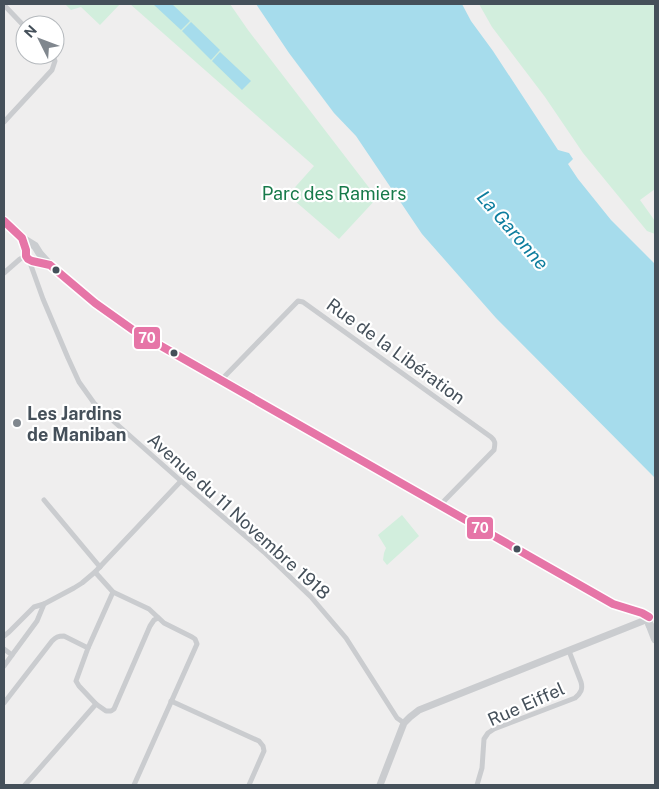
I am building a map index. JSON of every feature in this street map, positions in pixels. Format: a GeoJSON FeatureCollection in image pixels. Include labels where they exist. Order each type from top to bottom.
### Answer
{"type":"FeatureCollection","features":[{"type":"Feature","properties":{"kind":"main road"},"geometry":{"type":"LineString","coordinates":[[4,221],[22,238],[33,256],[50,265],[114,318],[613,604],[652,621],[655,639]]}},
{"type":"Feature","properties":{"kind":"street"},"geometry":{"type":"LineString","coordinates":[[4,5],[15,17]]}},
{"type":"Feature","properties":{"kind":"street"},"geometry":{"type":"LineString","coordinates":[[4,122],[52,70],[54,65]]}},
{"type":"Feature","properties":{"kind":"street"},"geometry":{"type":"LineString","coordinates":[[4,273],[20,259],[33,256],[35,274]]}},
{"type":"Feature","properties":{"kind":"street","name":"Avenue du 11 Novembre 1918"},"geometry":{"type":"LineString","coordinates":[[33,256],[35,274],[52,321],[80,382],[94,403],[264,552],[311,598],[346,638],[397,718],[404,723]]}},
{"type":"Feature","properties":{"kind":"street","name":"Rue de la Libération"},"geometry":{"type":"LineString","coordinates":[[222,381],[298,302],[303,302],[495,440],[494,450],[441,506]]}},
{"type":"Feature","properties":{"kind":"street"},"geometry":{"type":"LineString","coordinates":[[4,636],[34,607],[44,604],[78,586],[95,572],[181,481]]}},
{"type":"Feature","properties":{"kind":"street"},"geometry":{"type":"LineString","coordinates":[[44,500],[100,567]]}},
{"type":"Feature","properties":{"kind":"street"},"geometry":{"type":"LineString","coordinates":[[95,572],[113,592],[149,609],[164,623],[192,637],[197,644],[134,785]]}},
{"type":"Feature","properties":{"kind":"street"},"geometry":{"type":"LineString","coordinates":[[113,592],[88,648],[76,681],[96,704],[106,711],[114,709],[150,626],[158,618]]}},
{"type":"Feature","properties":{"kind":"street"},"geometry":{"type":"LineString","coordinates":[[4,666],[37,621],[44,604]]}},
{"type":"Feature","properties":{"kind":"street"},"geometry":{"type":"LineString","coordinates":[[27,614],[37,621]]}},
{"type":"Feature","properties":{"kind":"street"},"geometry":{"type":"LineString","coordinates":[[380,785],[404,723],[426,706],[652,621]]}},
{"type":"Feature","properties":{"kind":"street"},"geometry":{"type":"LineString","coordinates":[[4,703],[56,637],[64,636],[88,648]]}},
{"type":"Feature","properties":{"kind":"street"},"geometry":{"type":"LineString","coordinates":[[4,649],[12,655]]}},
{"type":"Feature","properties":{"kind":"street","name":"Rue Eiffel"},"geometry":{"type":"LineString","coordinates":[[477,785],[482,768],[484,739],[488,733],[575,698],[581,691],[581,682],[569,651]]}},
{"type":"Feature","properties":{"kind":"street"},"geometry":{"type":"LineString","coordinates":[[171,701],[259,741],[264,751],[249,785]]}},
{"type":"Feature","properties":{"kind":"street"},"geometry":{"type":"LineString","coordinates":[[25,785],[96,704]]}},
{"type":"Feature","properties":{"kind":"green space"},"geometry":{"type":"Polygon","coordinates":[[[65,4],[120,4],[100,25],[81,7],[71,10],[65,4]]]}},
{"type":"Feature","properties":{"kind":"green space","name":"Parc des Ramiers"},"geometry":{"type":"Polygon","coordinates":[[[130,4],[230,4],[377,198],[339,239],[288,195],[314,166],[130,4]]]}},
{"type":"Feature","properties":{"kind":"green space"},"geometry":{"type":"Polygon","coordinates":[[[479,4],[655,4],[655,189],[640,200],[655,221],[655,234],[647,231],[583,153],[545,97],[492,27],[479,4]]]}},
{"type":"Feature","properties":{"kind":"green space"},"geometry":{"type":"Polygon","coordinates":[[[402,515],[419,536],[387,565],[383,560],[386,548],[378,535],[402,515]]]}},
{"type":"Feature","properties":{"kind":"water"},"geometry":{"type":"Polygon","coordinates":[[[153,4],[172,4],[190,21],[181,30],[153,4]]]}},
{"type":"Feature","properties":{"kind":"water","name":"La Garonne"},"geometry":{"type":"Polygon","coordinates":[[[256,4],[462,4],[471,21],[558,150],[569,153],[573,159],[568,164],[578,179],[611,220],[655,264],[655,478],[496,318],[422,234],[356,136],[334,113],[289,53],[256,4]]]}},
{"type":"Feature","properties":{"kind":"water"},"geometry":{"type":"Polygon","coordinates":[[[191,22],[220,50],[211,60],[182,31],[191,22]]]}},
{"type":"Feature","properties":{"kind":"water"},"geometry":{"type":"Polygon","coordinates":[[[220,52],[251,81],[242,90],[212,61],[220,52]]]}},
{"type":"Feature","properties":{"kind":"transit line","name":"70"},"geometry":{"type":"LineString","coordinates":[[4,221],[22,238],[28,259],[50,265],[95,303],[133,330],[613,604],[649,617]]}},
{"type":"Feature","properties":{"kind":"place","name":"Les Jardins de Maniban"},"geometry":{"type":"Point","coordinates":[17,423]}}]}
